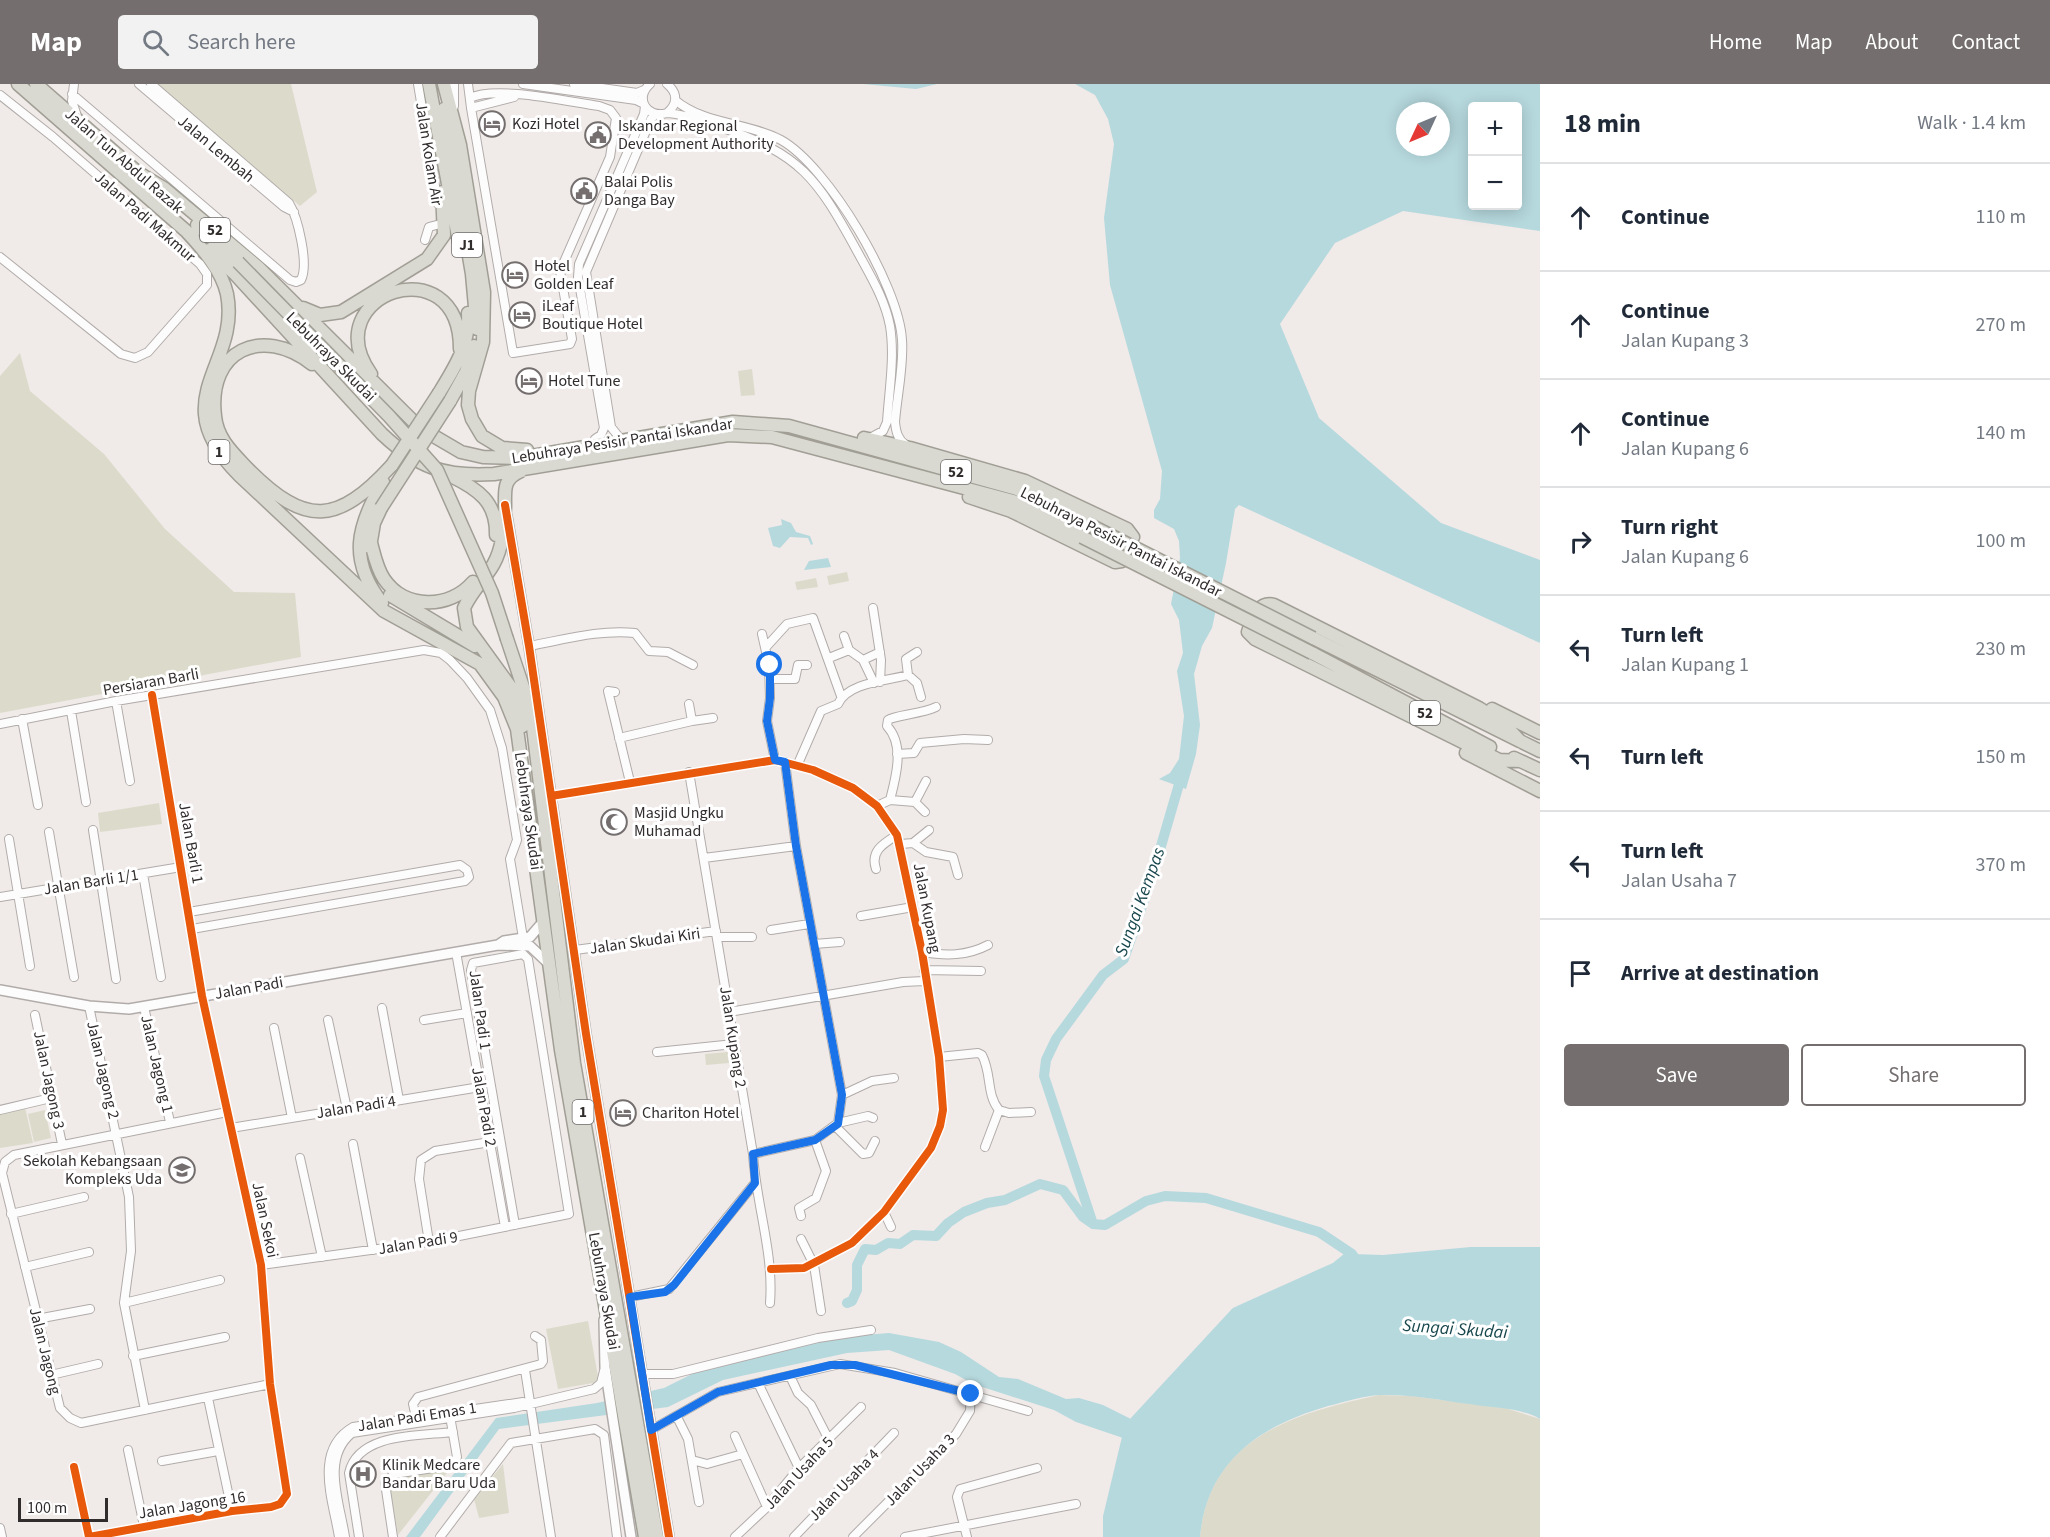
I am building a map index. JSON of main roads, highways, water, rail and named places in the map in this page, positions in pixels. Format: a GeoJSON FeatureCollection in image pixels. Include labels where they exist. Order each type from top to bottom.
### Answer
{"type":"FeatureCollection","features":[{"type":"Feature","properties":{"kind":"highway","name":"Jalan Tun Abdul Razak"},"geometry":{"type":"LineString","coordinates":[[18,84],[187,232]]}},
{"type":"Feature","properties":{"kind":"highway","name":"Jalan Tun Abdul Razak"},"geometry":{"type":"LineString","coordinates":[[36,84],[238,262]]}},
{"type":"Feature","properties":{"kind":"highway","name":"J1"},"geometry":{"type":"LineString","coordinates":[[370,539],[369,504],[460,359],[468,330],[468,306],[458,239],[440,153],[429,84]]}},
{"type":"Feature","properties":{"kind":"highway","name":"J1"},"geometry":{"type":"LineString","coordinates":[[369,504],[450,401],[471,359],[476,339],[477,318],[470,257],[442,84]]}},
{"type":"Feature","properties":{"kind":"highway"},"geometry":{"type":"LineString","coordinates":[[442,84],[455,122],[485,306],[481,354],[468,398],[472,419],[489,440],[513,450],[522,451],[595,439],[633,438]]}},
{"type":"Feature","properties":{"kind":"highway"},"geometry":{"type":"LineString","coordinates":[[288,297],[314,313],[327,315],[341,312],[427,259],[441,242],[440,153]]}},
{"type":"Feature","properties":{"kind":"highway","name":"Lebuhraya Pesisir Pantai Iskandar"},"geometry":{"type":"LineString","coordinates":[[137,172],[165,189],[214,229],[288,297],[420,428],[461,452],[483,457],[520,458],[733,422],[789,426],[820,433],[1017,489],[1540,752]]}},
{"type":"Feature","properties":{"kind":"highway","name":"Lebuhraya Pesisir Pantai Iskandar"},"geometry":{"type":"LineString","coordinates":[[187,232],[234,273],[397,448],[415,461],[444,472],[486,474],[728,435],[750,434],[789,441],[1013,501],[1540,770]]}},
{"type":"Feature","properties":{"kind":"highway","name":"Lebuhraya Skudai"},"geometry":{"type":"LineString","coordinates":[[187,232],[220,276],[228,302],[229,316],[225,334],[206,392],[206,416],[215,446],[239,475],[368,597],[393,616],[480,664],[510,708],[517,729],[548,963],[620,1388],[637,1431],[657,1537]]}},
{"type":"Feature","properties":{"kind":"highway","name":"Lebuhraya Skudai"},"geometry":{"type":"LineString","coordinates":[[238,262],[389,416],[437,471],[492,593],[531,711],[574,1063],[620,1388]]}},
{"type":"Feature","properties":{"kind":"highway"},"geometry":{"type":"LineString","coordinates":[[386,394],[362,357],[358,333],[368,309],[394,291],[418,289],[443,302],[458,326],[460,359]]}},
{"type":"Feature","properties":{"kind":"highway"},"geometry":{"type":"LineString","coordinates":[[330,377],[290,350],[270,344],[255,345],[239,351],[227,361],[219,376],[214,396],[215,418],[222,441],[231,452],[274,494],[287,503],[309,511],[328,511],[369,504],[359,541],[359,557],[370,584],[393,616]]}},
{"type":"Feature","properties":{"kind":"highway"},"geometry":{"type":"LineString","coordinates":[[820,433],[869,439],[910,448],[1025,481],[1127,529],[1133,537],[1131,544],[1122,561],[1115,562],[1011,511],[921,482],[911,473]]}},
{"type":"Feature","properties":{"kind":"highway"},"geometry":{"type":"LineString","coordinates":[[525,469],[513,474],[504,486],[505,505],[498,556],[492,570],[464,608],[467,627],[491,657],[512,689],[520,709],[539,824],[545,838]]}},
{"type":"Feature","properties":{"kind":"highway"},"geometry":{"type":"LineString","coordinates":[[370,539],[381,573],[390,587],[404,596],[426,603],[441,602],[465,591],[489,559],[495,544],[496,526],[492,510],[484,495],[444,472]]}},
{"type":"Feature","properties":{"kind":"highway"},"geometry":{"type":"LineString","coordinates":[[370,539],[371,563],[391,596],[465,638],[491,657]]}},
{"type":"Feature","properties":{"kind":"highway"},"geometry":{"type":"LineString","coordinates":[[1520,761],[1499,760],[1418,722],[1255,639],[1248,632],[1261,605],[1266,603],[1540,733]]}},
{"type":"Feature","properties":{"kind":"highway"},"geometry":{"type":"LineString","coordinates":[[1388,660],[1479,708],[1504,724],[1520,741]]}},
{"type":"Feature","properties":{"kind":"highway"},"geometry":{"type":"LineString","coordinates":[[1418,722],[1434,737],[1540,791]]}},
{"type":"Feature","properties":{"kind":"highway","name":"Lebuhraya Skudai"},"geometry":{"type":"LineString","coordinates":[[637,1431],[645,1537]]}},
{"type":"Feature","properties":{"kind":"water"},"geometry":{"type":"Polygon","coordinates":[[[863,84],[937,84],[916,89],[863,84]]]}},
{"type":"Feature","properties":{"kind":"water"},"geometry":{"type":"Polygon","coordinates":[[[1075,84],[1540,84],[1540,231],[1403,211],[1335,243],[1280,324],[1319,418],[1441,523],[1540,560],[1540,643],[1239,505],[1235,509],[1212,628],[1202,646],[1194,674],[1200,725],[1196,754],[1186,789],[1159,779],[1170,773],[1179,759],[1184,716],[1177,671],[1183,653],[1179,620],[1171,604],[1180,558],[1179,541],[1174,529],[1154,518],[1154,510],[1160,499],[1162,471],[1110,285],[1104,218],[1114,144],[1108,119],[1095,95],[1075,84]]]}},
{"type":"Feature","properties":{"kind":"water"},"geometry":{"type":"Polygon","coordinates":[[[781,519],[791,523],[796,532],[810,536],[813,544],[811,545],[808,538],[790,537],[780,548],[773,546],[768,528],[782,525],[781,519]]]}},
{"type":"Feature","properties":{"kind":"water"},"geometry":{"type":"Polygon","coordinates":[[[828,558],[831,567],[804,570],[809,561],[828,558]]]}},
{"type":"Feature","properties":{"kind":"water","name":"Sungai Skudai"},"geometry":{"type":"Polygon","coordinates":[[[1471,1247],[1540,1247],[1540,1419],[1505,1408],[1393,1395],[1362,1397],[1303,1414],[1259,1436],[1226,1467],[1213,1487],[1205,1510],[1200,1537],[1108,1537],[1108,1517],[1126,1439],[1076,1422],[1054,1410],[973,1384],[955,1374],[889,1350],[847,1353],[723,1380],[668,1407],[499,1429],[420,1537],[406,1537],[496,1418],[597,1403],[664,1388],[702,1369],[784,1347],[889,1333],[939,1342],[961,1352],[999,1377],[1018,1379],[1066,1399],[1079,1398],[1103,1405],[1135,1421],[1236,1312],[1336,1267],[1352,1254],[1383,1255],[1471,1247]]]}},
{"type":"Feature","properties":{"kind":"waterway","name":"Sungai Kempas"},"geometry":{"type":"LineString","coordinates":[[1093,1224],[1044,1076],[1046,1060],[1056,1039],[1103,975],[1124,959],[1152,877],[1182,774]]}},
{"type":"Feature","properties":{"kind":"waterway"},"geometry":{"type":"LineString","coordinates":[[847,1303],[852,1301],[857,1290],[857,1265],[865,1249],[876,1250],[888,1243],[900,1244],[913,1235],[936,1236],[948,1223],[964,1212],[987,1203],[1005,1200],[1040,1184],[1063,1190],[1083,1217],[1093,1224],[1105,1225],[1146,1201],[1165,1196],[1206,1198],[1319,1232],[1352,1254],[1359,1264]]}},
{"type":"Feature","properties":{"kind":"waterway"},"geometry":{"type":"LineString","coordinates":[[1108,1537],[1108,1517],[1129,1429],[1135,1421],[1236,1312],[1336,1267],[1352,1254]]}},
{"type":"Feature","properties":{"kind":"place","name":"Kozi Hotel"},"geometry":{"type":"Point","coordinates":[492,124]}},
{"type":"Feature","properties":{"kind":"place","name":"Iskandar Regional Development Authority"},"geometry":{"type":"Point","coordinates":[598,135]}},
{"type":"Feature","properties":{"kind":"place","name":"Balai Polis Danga Bay"},"geometry":{"type":"Point","coordinates":[584,191]}},
{"type":"Feature","properties":{"kind":"place","name":"Hotel Golden Leaf"},"geometry":{"type":"Point","coordinates":[515,275]}},
{"type":"Feature","properties":{"kind":"place","name":"iLeaf Boutique Hotel"},"geometry":{"type":"Point","coordinates":[522,315]}},
{"type":"Feature","properties":{"kind":"place","name":"Hotel Tune"},"geometry":{"type":"Point","coordinates":[529,381]}},
{"type":"Feature","properties":{"kind":"place","name":"Masjid Ungku Muhamad"},"geometry":{"type":"Point","coordinates":[614,822]}},
{"type":"Feature","properties":{"kind":"place","name":"Chariton Hotel"},"geometry":{"type":"Point","coordinates":[623,1113]}},
{"type":"Feature","properties":{"kind":"place","name":"Sekolah Kebangsaan Kompleks Uda"},"geometry":{"type":"Point","coordinates":[182,1170]}},
{"type":"Feature","properties":{"kind":"place","name":"Klinik Medcare Bandar Baru Uda"},"geometry":{"type":"Point","coordinates":[363,1474]}}]}
